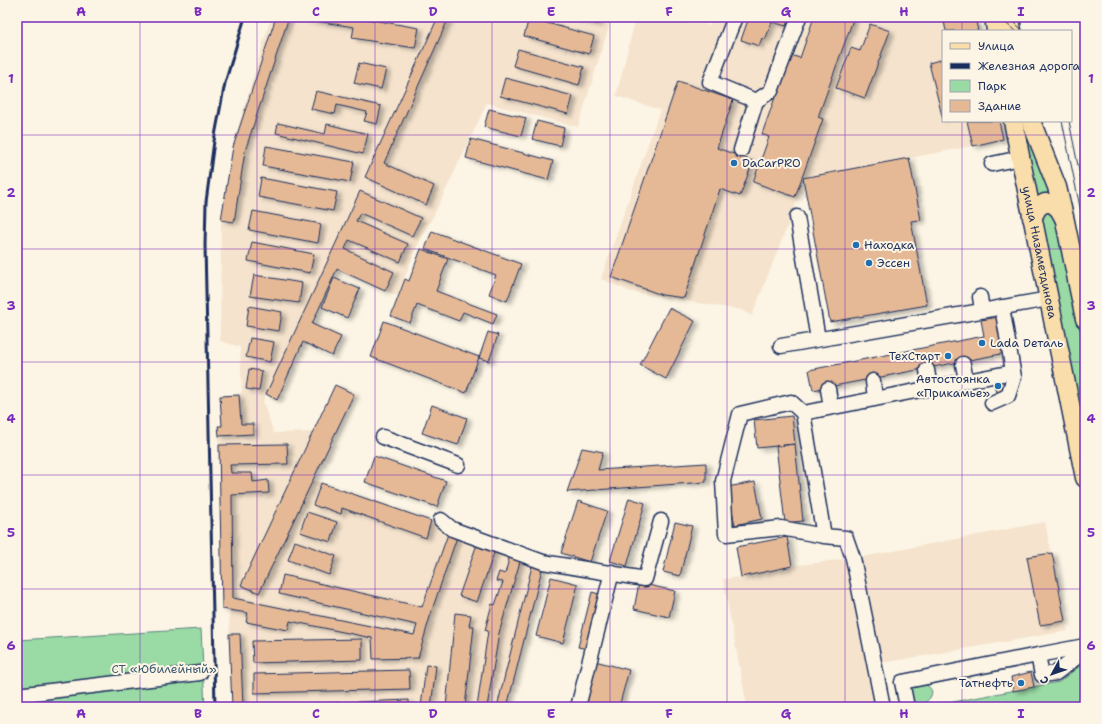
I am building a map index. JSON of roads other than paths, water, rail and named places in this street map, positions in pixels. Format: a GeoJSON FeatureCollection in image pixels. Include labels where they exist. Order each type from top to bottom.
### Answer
{"type":"FeatureCollection","features":[{"type":"Feature","properties":{"kind":"main road"},"geometry":{"type":"LineString","coordinates":[[994,17],[996,30]]}},
{"type":"Feature","properties":{"kind":"main road"},"geometry":{"type":"LineString","coordinates":[[1010,17],[1012,30]]}},
{"type":"Feature","properties":{"kind":"main road","name":"улица Низаметдинова"},"geometry":{"type":"LineString","coordinates":[[1014,122],[1020,158],[1085,478]]}},
{"type":"Feature","properties":{"kind":"main road"},"geometry":{"type":"LineString","coordinates":[[1031,122],[1057,188],[1085,319]]}},
{"type":"Feature","properties":{"kind":"main road"},"geometry":{"type":"LineString","coordinates":[[1032,218],[1038,207],[1045,203],[1052,203],[1059,209],[1065,221]]}},
{"type":"Feature","properties":{"kind":"lane"},"geometry":{"type":"LineString","coordinates":[[735,17],[710,82],[756,101]]}},
{"type":"Feature","properties":{"kind":"lane"},"geometry":{"type":"LineString","coordinates":[[741,150],[756,101],[771,91],[800,17]]}},
{"type":"Feature","properties":{"kind":"lane"},"geometry":{"type":"LineString","coordinates":[[992,164],[1020,158]]}},
{"type":"Feature","properties":{"kind":"lane"},"geometry":{"type":"LineString","coordinates":[[797,217],[818,339]]}},
{"type":"Feature","properties":{"kind":"lane"},"geometry":{"type":"LineString","coordinates":[[781,346],[981,303],[1002,307],[1049,298]]}},
{"type":"Feature","properties":{"kind":"lane"},"geometry":{"type":"LineString","coordinates":[[992,403],[1008,396],[1014,377],[1002,307]]}},
{"type":"Feature","properties":{"kind":"lane"},"geometry":{"type":"LineString","coordinates":[[963,364],[966,381]]}},
{"type":"Feature","properties":{"kind":"lane"},"geometry":{"type":"LineString","coordinates":[[927,370],[930,388]]}},
{"type":"Feature","properties":{"kind":"lane"},"geometry":{"type":"LineString","coordinates":[[803,413],[1013,372]]}},
{"type":"Feature","properties":{"kind":"lane"},"geometry":{"type":"LineString","coordinates":[[873,381],[875,399]]}},
{"type":"Feature","properties":{"kind":"lane"},"geometry":{"type":"LineString","coordinates":[[828,389],[831,407]]}},
{"type":"Feature","properties":{"kind":"lane"},"geometry":{"type":"LineString","coordinates":[[824,536],[803,413],[791,402],[740,414],[723,481],[726,534],[781,528],[824,536],[846,538],[853,558],[883,707]]}},
{"type":"Feature","properties":{"kind":"lane"},"geometry":{"type":"LineString","coordinates":[[383,437],[458,465]]}},
{"type":"Feature","properties":{"kind":"lane"},"geometry":{"type":"LineString","coordinates":[[441,520],[452,529],[544,562],[612,572],[645,579],[661,521]]}},
{"type":"Feature","properties":{"kind":"lane"},"geometry":{"type":"LineString","coordinates":[[578,707],[612,572]]}},
{"type":"Feature","properties":{"kind":"lane"},"geometry":{"type":"LineString","coordinates":[[907,707],[902,682],[1085,646]]}},
{"type":"Feature","properties":{"kind":"lane"},"geometry":{"type":"LineString","coordinates":[[1038,655],[1042,675],[1056,673],[1085,650]]}},
{"type":"Feature","properties":{"kind":"lane"},"geometry":{"type":"LineString","coordinates":[[17,695],[200,673]]}},
{"type":"Feature","properties":{"kind":"tram line"},"geometry":{"type":"LineString","coordinates":[[999,17],[1014,30]]}},
{"type":"Feature","properties":{"kind":"tram line"},"geometry":{"type":"LineString","coordinates":[[1009,17],[1022,30]]}},
{"type":"Feature","properties":{"kind":"tram line"},"geometry":{"type":"LineString","coordinates":[[1062,122],[1085,231]]}},
{"type":"Feature","properties":{"kind":"tram line"},"geometry":{"type":"LineString","coordinates":[[1069,122],[1085,200]]}},
{"type":"Feature","properties":{"kind":"railway"},"geometry":{"type":"LineString","coordinates":[[215,707],[205,245],[206,202],[214,141],[225,83],[245,17]]}},
{"type":"Feature","properties":{"kind":"place","name":"DaCarPRO"},"geometry":{"type":"Point","coordinates":[734,163]}},
{"type":"Feature","properties":{"kind":"place","name":"Находка"},"geometry":{"type":"Point","coordinates":[856,245]}},
{"type":"Feature","properties":{"kind":"place","name":"Эссен"},"geometry":{"type":"Point","coordinates":[869,263]}},
{"type":"Feature","properties":{"kind":"place","name":"Lada Dеталь"},"geometry":{"type":"Point","coordinates":[982,343]}},
{"type":"Feature","properties":{"kind":"place","name":"ТехСтарт"},"geometry":{"type":"Point","coordinates":[948,356]}},
{"type":"Feature","properties":{"kind":"place","name":"Автостоянка «Прикамье»"},"geometry":{"type":"Point","coordinates":[998,386]}},
{"type":"Feature","properties":{"kind":"place","name":"Татнефть"},"geometry":{"type":"Point","coordinates":[1021,683]}},
{"type":"Feature","properties":{"kind":"park label","name":"СТ «Юбилейный»"},"geometry":{"type":"Point","coordinates":[164,669]}}]}
